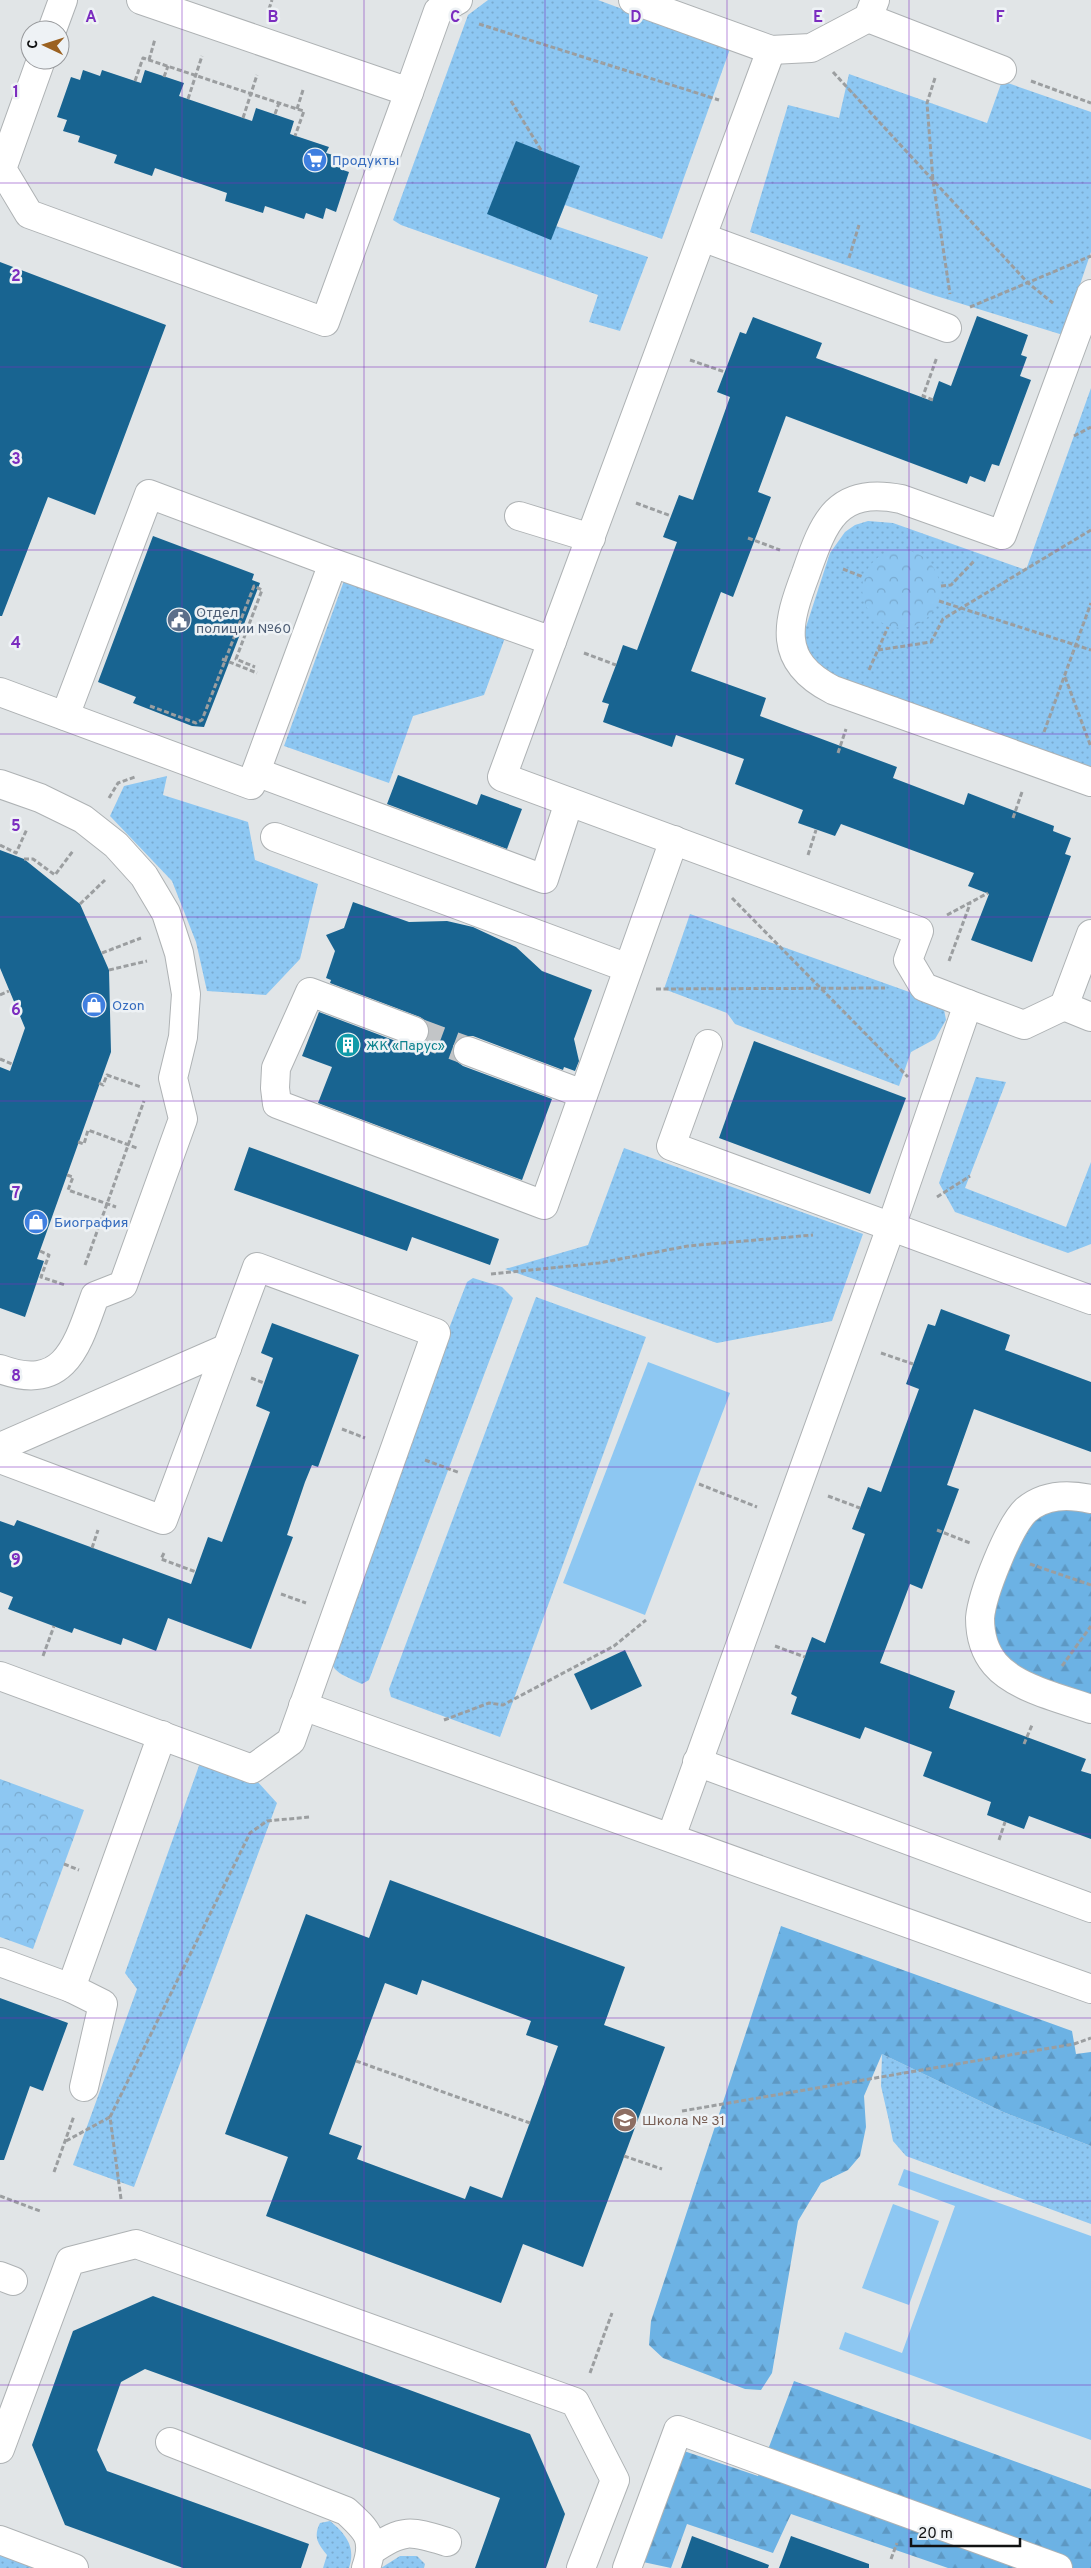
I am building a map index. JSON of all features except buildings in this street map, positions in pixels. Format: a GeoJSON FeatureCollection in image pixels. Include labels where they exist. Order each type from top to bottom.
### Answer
{"type":"FeatureCollection","features":[{"type":"Feature","properties":{"kind":"lane"},"geometry":{"type":"LineString","coordinates":[[56,20],[63,0]]}},
{"type":"Feature","properties":{"kind":"lane"},"geometry":{"type":"LineString","coordinates":[[141,0],[409,92]]}},
{"type":"Feature","properties":{"kind":"lane"},"geometry":{"type":"LineString","coordinates":[[633,0],[693,10],[771,50],[811,48],[871,9],[944,48],[1002,70]]}},
{"type":"Feature","properties":{"kind":"lane"},"geometry":{"type":"LineString","coordinates":[[38,70],[2,169],[29,214],[326,322],[409,92],[448,5]]}},
{"type":"Feature","properties":{"kind":"lane"},"geometry":{"type":"LineString","coordinates":[[771,50],[502,777],[918,931],[908,960],[924,987],[1024,1025],[1064,1006],[1091,934]]}},
{"type":"Feature","properties":{"kind":"lane"},"geometry":{"type":"LineString","coordinates":[[702,237],[946,330]]}},
{"type":"Feature","properties":{"kind":"lane"},"geometry":{"type":"LineString","coordinates":[[1091,294],[1002,535],[901,499],[867,496],[851,501],[825,523],[793,607],[790,623],[791,640],[796,656],[805,671],[818,682],[857,699],[1091,782]]}},
{"type":"Feature","properties":{"kind":"lane"},"geometry":{"type":"LineString","coordinates":[[65,716],[149,494],[333,563],[552,641]]}},
{"type":"Feature","properties":{"kind":"lane"},"geometry":{"type":"LineString","coordinates":[[519,516],[591,538]]}},
{"type":"Feature","properties":{"kind":"lane"},"geometry":{"type":"LineString","coordinates":[[0,692],[251,785],[333,563]]}},
{"type":"Feature","properties":{"kind":"lane"},"geometry":{"type":"LineString","coordinates":[[256,772],[544,879],[569,802]]}},
{"type":"Feature","properties":{"kind":"lane"},"geometry":{"type":"LineString","coordinates":[[0,784],[40,798],[83,819],[116,844],[144,876],[166,912],[180,953],[186,994],[183,1037],[173,1078],[183,1119],[124,1286],[86,1293],[80,1340],[64,1363],[38,1375],[24,1376],[0,1369]]}},
{"type":"Feature","properties":{"kind":"lane"},"geometry":{"type":"LineString","coordinates":[[276,838],[625,979]]}},
{"type":"Feature","properties":{"kind":"lane"},"geometry":{"type":"LineString","coordinates":[[414,1031],[310,992],[276,1068],[275,1088],[277,1104],[544,1205],[674,840]]}},
{"type":"Feature","properties":{"kind":"lane"},"geometry":{"type":"LineString","coordinates":[[671,1837],[968,1004]]}},
{"type":"Feature","properties":{"kind":"lane"},"geometry":{"type":"LineString","coordinates":[[1064,1006],[1091,1017]]}},
{"type":"Feature","properties":{"kind":"lane"},"geometry":{"type":"LineString","coordinates":[[708,1044],[671,1146],[1091,1300]]}},
{"type":"Feature","properties":{"kind":"lane"},"geometry":{"type":"LineString","coordinates":[[468,1051],[583,1094]]}},
{"type":"Feature","properties":{"kind":"lane"},"geometry":{"type":"LineString","coordinates":[[0,1459],[163,1520],[257,1267],[436,1333],[290,1741],[252,1769],[0,1676]]}},
{"type":"Feature","properties":{"kind":"lane"},"geometry":{"type":"LineString","coordinates":[[0,1447],[227,1348]]}},
{"type":"Feature","properties":{"kind":"lane"},"geometry":{"type":"LineString","coordinates":[[1091,1498],[1066,1495],[1041,1500],[1027,1510],[1016,1522],[1001,1554],[984,1600],[980,1617],[981,1634],[986,1650],[995,1664],[1008,1676],[1044,1692],[1091,1709]]}},
{"type":"Feature","properties":{"kind":"lane"},"geometry":{"type":"LineString","coordinates":[[303,1706],[1091,1989]]}},
{"type":"Feature","properties":{"kind":"lane"},"geometry":{"type":"LineString","coordinates":[[71,1988],[162,1735]]}},
{"type":"Feature","properties":{"kind":"lane"},"geometry":{"type":"LineString","coordinates":[[697,1762],[1091,1908]]}},
{"type":"Feature","properties":{"kind":"lane"},"geometry":{"type":"LineString","coordinates":[[0,1962],[71,1988],[103,2004],[84,2087]]}},
{"type":"Feature","properties":{"kind":"lane"},"geometry":{"type":"LineString","coordinates":[[0,2449],[70,2261],[136,2244],[576,2402],[615,2480],[582,2568]]}},
{"type":"Feature","properties":{"kind":"lane"},"geometry":{"type":"LineString","coordinates":[[627,2568],[678,2430],[1058,2568]]}},
{"type":"Feature","properties":{"kind":"lane"},"geometry":{"type":"LineString","coordinates":[[170,2442],[346,2511],[366,2529],[369,2559]]}},
{"type":"Feature","properties":{"kind":"lane"},"geometry":{"type":"LineString","coordinates":[[602,2516],[641,2529]]}},
{"type":"Feature","properties":{"kind":"lane"},"geometry":{"type":"LineString","coordinates":[[369,2559],[393,2535],[419,2534],[447,2542]]}},
{"type":"Feature","properties":{"kind":"lane"},"geometry":{"type":"LineString","coordinates":[[0,2540],[74,2568]]}},
{"type":"Feature","properties":{"kind":"path"},"geometry":{"type":"LineString","coordinates":[[448,5],[749,109]]}},
{"type":"Feature","properties":{"kind":"path"},"geometry":{"type":"LineString","coordinates":[[811,48],[1028,283],[1080,324]]}},
{"type":"Feature","properties":{"kind":"path"},"geometry":{"type":"LineString","coordinates":[[933,400],[923,396],[946,330],[927,103],[944,48]]}},
{"type":"Feature","properties":{"kind":"path"},"geometry":{"type":"LineString","coordinates":[[135,81],[143,58],[304,111],[295,136]]}},
{"type":"Feature","properties":{"kind":"path"},"geometry":{"type":"LineString","coordinates":[[164,76],[168,66]]}},
{"type":"Feature","properties":{"kind":"path"},"geometry":{"type":"LineString","coordinates":[[1002,70],[1091,103]]}},
{"type":"Feature","properties":{"kind":"path"},"geometry":{"type":"LineString","coordinates":[[188,99],[196,75]]}},
{"type":"Feature","properties":{"kind":"path"},"geometry":{"type":"LineString","coordinates":[[243,118],[251,94]]}},
{"type":"Feature","properties":{"kind":"path"},"geometry":{"type":"LineString","coordinates":[[511,101],[541,150]]}},
{"type":"Feature","properties":{"kind":"path"},"geometry":{"type":"LineString","coordinates":[[275,114],[279,103]]}},
{"type":"Feature","properties":{"kind":"path"},"geometry":{"type":"LineString","coordinates":[[946,330],[1028,283],[1091,256]]}},
{"type":"Feature","properties":{"kind":"path"},"geometry":{"type":"LineString","coordinates":[[941,586],[951,585],[977,558],[988,530]]}},
{"type":"Feature","properties":{"kind":"path"},"geometry":{"type":"LineString","coordinates":[[878,650],[931,642],[943,619],[1091,530]]}},
{"type":"Feature","properties":{"kind":"path"},"geometry":{"type":"LineString","coordinates":[[150,706],[200,723],[254,586],[262,590],[236,660],[255,667]]}},
{"type":"Feature","properties":{"kind":"path"},"geometry":{"type":"LineString","coordinates":[[939,601],[1091,650]]}},
{"type":"Feature","properties":{"kind":"path"},"geometry":{"type":"LineString","coordinates":[[1034,761],[1091,603]]}},
{"type":"Feature","properties":{"kind":"path"},"geometry":{"type":"LineString","coordinates":[[857,699],[888,627]]}},
{"type":"Feature","properties":{"kind":"path"},"geometry":{"type":"LineString","coordinates":[[224,660],[237,665]]}},
{"type":"Feature","properties":{"kind":"path"},"geometry":{"type":"LineString","coordinates":[[1065,676],[1091,747]]}},
{"type":"Feature","properties":{"kind":"path"},"geometry":{"type":"LineString","coordinates":[[0,845],[16,853],[40,798]]}},
{"type":"Feature","properties":{"kind":"path"},"geometry":{"type":"LineString","coordinates":[[24,859],[33,858],[55,875],[92,826]]}},
{"type":"Feature","properties":{"kind":"path"},"geometry":{"type":"LineString","coordinates":[[918,931],[988,893]]}},
{"type":"Feature","properties":{"kind":"path"},"geometry":{"type":"LineString","coordinates":[[730,896],[913,1082],[938,1091]]}},
{"type":"Feature","properties":{"kind":"path"},"geometry":{"type":"LineString","coordinates":[[947,967],[970,903]]}},
{"type":"Feature","properties":{"kind":"path"},"geometry":{"type":"LineString","coordinates":[[102,953],[171,928]]}},
{"type":"Feature","properties":{"kind":"path"},"geometry":{"type":"LineString","coordinates":[[109,970],[180,953]]}},
{"type":"Feature","properties":{"kind":"path"},"geometry":{"type":"LineString","coordinates":[[625,979],[820,988],[924,987]]}},
{"type":"Feature","properties":{"kind":"path"},"geometry":{"type":"LineString","coordinates":[[0,995],[9,991]]}},
{"type":"Feature","properties":{"kind":"path"},"geometry":{"type":"LineString","coordinates":[[0,1059],[12,1064]]}},
{"type":"Feature","properties":{"kind":"path"},"geometry":{"type":"LineString","coordinates":[[99,1083],[103,1084],[107,1075],[179,1101]]}},
{"type":"Feature","properties":{"kind":"path"},"geometry":{"type":"LineString","coordinates":[[40,1251],[49,1255],[41,1277],[86,1293],[107,1204],[148,1090]]}},
{"type":"Feature","properties":{"kind":"path"},"geometry":{"type":"LineString","coordinates":[[78,1142],[84,1144],[88,1130],[169,1159]]}},
{"type":"Feature","properties":{"kind":"path"},"geometry":{"type":"LineString","coordinates":[[67,1175],[73,1177],[68,1190],[148,1218]]}},
{"type":"Feature","properties":{"kind":"path"},"geometry":{"type":"LineString","coordinates":[[932,1200],[970,1176]]}},
{"type":"Feature","properties":{"kind":"path"},"geometry":{"type":"LineString","coordinates":[[491,1274],[599,1262],[688,1246],[823,1234]]}},
{"type":"Feature","properties":{"kind":"path"},"geometry":{"type":"LineString","coordinates":[[699,1484],[785,1518]]}},
{"type":"Feature","properties":{"kind":"path"},"geometry":{"type":"LineString","coordinates":[[164,1551],[161,1559],[196,1572]]}},
{"type":"Feature","properties":{"kind":"path"},"geometry":{"type":"LineString","coordinates":[[1001,1554],[1091,1585]]}},
{"type":"Feature","properties":{"kind":"path"},"geometry":{"type":"LineString","coordinates":[[396,1740],[489,1702],[503,1705],[614,1646],[646,1620]]}},
{"type":"Feature","properties":{"kind":"path"},"geometry":{"type":"LineString","coordinates":[[1044,1692],[1091,1626]]}},
{"type":"Feature","properties":{"kind":"path"},"geometry":{"type":"LineString","coordinates":[[121,2199],[110,2117],[250,1833],[267,1820],[310,1817]]}},
{"type":"Feature","properties":{"kind":"path"},"geometry":{"type":"LineString","coordinates":[[682,2110],[1074,2044],[1091,2038]]}},
{"type":"Feature","properties":{"kind":"path"},"geometry":{"type":"LineString","coordinates":[[356,2061],[530,2123]]}},
{"type":"Feature","properties":{"kind":"path"},"geometry":{"type":"LineString","coordinates":[[54,2172],[84,2087]]}},
{"type":"Feature","properties":{"kind":"path"},"geometry":{"type":"LineString","coordinates":[[65,2141],[110,2117]]}},
{"type":"Feature","properties":{"kind":"path"},"geometry":{"type":"LineString","coordinates":[[624,2156],[662,2169]]}},
{"type":"Feature","properties":{"kind":"path"},"geometry":{"type":"LineString","coordinates":[[0,2196],[40,2211]]}},
{"type":"Feature","properties":{"kind":"path"},"geometry":{"type":"LineString","coordinates":[[590,2373],[612,2313]]}},
{"type":"Feature","properties":{"kind":"green space"},"geometry":{"type":"Polygon","coordinates":[[[488,0],[598,0],[730,49],[662,239],[565,205],[556,226],[648,257],[620,331],[589,322],[598,295],[401,225],[393,220],[468,15],[488,0]]]}},
{"type":"Feature","properties":{"kind":"green space"},"geometry":{"type":"Polygon","coordinates":[[[849,74],[987,123],[1002,81],[1091,112],[1091,252],[1063,335],[933,295],[750,232],[788,105],[839,118],[849,74]]]}},
{"type":"Feature","properties":{"kind":"green space"},"geometry":{"type":"Polygon","coordinates":[[[1091,388],[1091,774],[836,683],[808,658],[804,633],[830,553],[845,532],[855,525],[868,521],[893,523],[1026,570],[1091,388]]]}},
{"type":"Feature","properties":{"kind":"green space"},"geometry":{"type":"Polygon","coordinates":[[[893,550],[909,550],[923,556],[934,567],[940,581],[940,597],[934,611],[923,622],[909,628],[893,628],[879,622],[868,611],[862,597],[862,581],[868,567],[879,556],[893,550]]]}},
{"type":"Feature","properties":{"kind":"green space"},"geometry":{"type":"Polygon","coordinates":[[[345,578],[506,635],[484,695],[413,716],[389,783],[284,746],[345,578]]]}},
{"type":"Feature","properties":{"kind":"green space"},"geometry":{"type":"Polygon","coordinates":[[[167,776],[163,795],[248,822],[255,860],[318,884],[300,959],[266,995],[207,991],[196,942],[172,881],[110,816],[124,786],[167,776]]]}},
{"type":"Feature","properties":{"kind":"green space"},"geometry":{"type":"Polygon","coordinates":[[[690,914],[943,1004],[946,1020],[935,1039],[911,1052],[899,1086],[735,1024],[727,1013],[664,989],[690,914]]]}},
{"type":"Feature","properties":{"kind":"green space"},"geometry":{"type":"Polygon","coordinates":[[[976,1077],[1006,1082],[965,1188],[1066,1227],[1091,1162],[1091,1244],[1068,1253],[955,1212],[939,1183],[976,1077]]]}},
{"type":"Feature","properties":{"kind":"green space"},"geometry":{"type":"Polygon","coordinates":[[[624,1148],[863,1234],[832,1321],[717,1343],[505,1269],[588,1245],[624,1148]]]}},
{"type":"Feature","properties":{"kind":"green space"},"geometry":{"type":"Polygon","coordinates":[[[473,1278],[502,1287],[513,1298],[369,1680],[362,1684],[339,1673],[335,1669],[330,1658],[329,1638],[467,1282],[473,1278]]]}},
{"type":"Feature","properties":{"kind":"green space"},"geometry":{"type":"Polygon","coordinates":[[[536,1297],[646,1337],[500,1737],[391,1697],[389,1689],[536,1297]]]}},
{"type":"Feature","properties":{"kind":"green space"},"geometry":{"type":"Polygon","coordinates":[[[648,1362],[730,1393],[645,1615],[563,1583],[648,1362]]]}},
{"type":"Feature","properties":{"kind":"green space"},"geometry":{"type":"Polygon","coordinates":[[[1059,1506],[1091,1510],[1091,1697],[1027,1674],[1004,1657],[992,1632],[995,1603],[1011,1558],[1034,1518],[1059,1506]]]}},
{"type":"Feature","properties":{"kind":"green space"},"geometry":{"type":"Polygon","coordinates":[[[201,1760],[256,1780],[277,1803],[134,2187],[73,2165],[137,1989],[125,1973],[201,1760]]]}},
{"type":"Feature","properties":{"kind":"green space"},"geometry":{"type":"Polygon","coordinates":[[[0,1779],[84,1810],[33,1949],[0,1937],[0,1779]]]}},
{"type":"Feature","properties":{"kind":"green space"},"geometry":{"type":"Polygon","coordinates":[[[781,1926],[1072,2031],[1076,2054],[1091,2052],[1091,2146],[1003,2112],[882,2054],[864,2096],[866,2127],[860,2156],[848,2170],[821,2183],[798,2221],[772,2373],[761,2390],[745,2389],[663,2358],[649,2345],[651,2321],[781,1926]]]}},
{"type":"Feature","properties":{"kind":"green space"},"geometry":{"type":"Polygon","coordinates":[[[882,2054],[1003,2112],[1091,2146],[1091,2224],[906,2156],[893,2141],[881,2086],[882,2054]]]}},
{"type":"Feature","properties":{"kind":"green space"},"geometry":{"type":"Polygon","coordinates":[[[904,2169],[1091,2236],[1091,2440],[839,2349],[845,2332],[902,2353],[955,2206],[898,2185],[904,2169]]]}},
{"type":"Feature","properties":{"kind":"green space"},"geometry":{"type":"Polygon","coordinates":[[[893,2204],[939,2221],[909,2305],[862,2288],[893,2204]]]}},
{"type":"Feature","properties":{"kind":"green space"},"geometry":{"type":"Polygon","coordinates":[[[794,2381],[1091,2489],[1091,2568],[948,2568],[791,2514],[773,2553],[687,2524],[671,2568],[643,2562],[684,2451],[758,2476],[794,2381]]]}},
{"type":"Feature","properties":{"kind":"green space"},"geometry":{"type":"Polygon","coordinates":[[[330,2521],[341,2531],[348,2542],[351,2554],[349,2568],[323,2568],[327,2555],[319,2544],[317,2532],[320,2523],[330,2521]]]}},
{"type":"Feature","properties":{"kind":"green space"},"geometry":{"type":"Polygon","coordinates":[[[0,2553],[39,2568],[0,2568],[0,2553]]]}},
{"type":"Feature","properties":{"kind":"green space"},"geometry":{"type":"Polygon","coordinates":[[[400,2556],[417,2556],[425,2564],[424,2568],[381,2568],[400,2556]]]}},
{"type":"Feature","properties":{"kind":"tunnel"},"geometry":{"type":"LineString","coordinates":[[414,1031],[468,1051]]}},
{"type":"Feature","properties":{"kind":"place","name":"Продукты"},"geometry":{"type":"Point","coordinates":[315,160]}},
{"type":"Feature","properties":{"kind":"place","name":"Отдел полиции №60"},"geometry":{"type":"Point","coordinates":[179,620]}},
{"type":"Feature","properties":{"kind":"place","name":"Ozon"},"geometry":{"type":"Point","coordinates":[94,1005]}},
{"type":"Feature","properties":{"kind":"place","name":"ЖК «Парус»"},"geometry":{"type":"Point","coordinates":[348,1045]}},
{"type":"Feature","properties":{"kind":"place","name":"Биография"},"geometry":{"type":"Point","coordinates":[36,1222]}},
{"type":"Feature","properties":{"kind":"place","name":"Школа № 31"},"geometry":{"type":"Point","coordinates":[625,2120]}}]}
